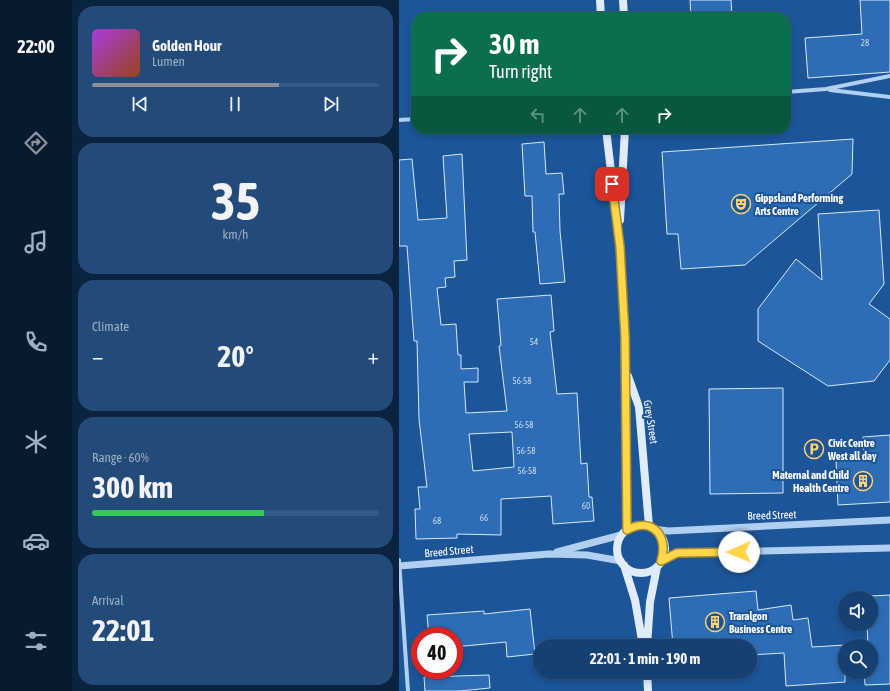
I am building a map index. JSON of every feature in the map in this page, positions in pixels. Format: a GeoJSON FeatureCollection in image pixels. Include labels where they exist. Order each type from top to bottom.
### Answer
{"type":"FeatureCollection","features":[{"type":"Feature","properties":{"kind":"main road"},"geometry":{"type":"LineString","coordinates":[[600,0],[601,12]]}},
{"type":"Feature","properties":{"kind":"main road"},"geometry":{"type":"LineString","coordinates":[[623,0],[624,12]]}},
{"type":"Feature","properties":{"kind":"main road","name":"Grey Street"},"geometry":{"type":"LineString","coordinates":[[607,134],[620,247],[626,370],[624,532]]}},
{"type":"Feature","properties":{"kind":"main road","name":"Grey Street"},"geometry":{"type":"LineString","coordinates":[[620,247],[625,134]]}},
{"type":"Feature","properties":{"kind":"main road","name":"Grey Street"},"geometry":{"type":"LineString","coordinates":[[626,370],[639,407],[652,528]]}},
{"type":"Feature","properties":{"kind":"main road"},"geometry":{"type":"LineString","coordinates":[[642,639],[635,600],[617,553],[617,544],[624,532],[642,525],[652,528],[662,538],[665,549],[659,564],[650,602],[647,639]]}},
{"type":"Feature","properties":{"kind":"main road"},"geometry":{"type":"LineString","coordinates":[[622,563],[636,572],[651,570],[659,564]]}},
{"type":"Feature","properties":{"kind":"main road"},"geometry":{"type":"LineString","coordinates":[[647,679],[648,691]]}},
{"type":"Feature","properties":{"kind":"street"},"geometry":{"type":"LineString","coordinates":[[791,92],[826,89],[890,76]]}},
{"type":"Feature","properties":{"kind":"street"},"geometry":{"type":"LineString","coordinates":[[826,89],[890,97]]}},
{"type":"Feature","properties":{"kind":"street"},"geometry":{"type":"LineString","coordinates":[[399,120],[411,119]]}},
{"type":"Feature","properties":{"kind":"street","name":"Breed Street"},"geometry":{"type":"LineString","coordinates":[[652,528],[668,531],[890,520]]}},
{"type":"Feature","properties":{"kind":"street","name":"Breed Street"},"geometry":{"type":"LineString","coordinates":[[549,554],[624,532]]}},
{"type":"Feature","properties":{"kind":"street"},"geometry":{"type":"LineString","coordinates":[[659,564],[677,553],[890,548]]}},
{"type":"Feature","properties":{"kind":"street","name":"Breed Street"},"geometry":{"type":"LineString","coordinates":[[399,566],[549,554],[587,555],[622,563]]}},
{"type":"Feature","properties":{"kind":"street"},"geometry":{"type":"LineString","coordinates":[[399,560],[408,691]]}},
{"type":"Feature","properties":{"kind":"building"},"geometry":{"type":"Polygon","coordinates":[[[690,0],[731,0],[732,12],[691,12],[690,0]]]}},
{"type":"Feature","properties":{"kind":"building"},"geometry":{"type":"Polygon","coordinates":[[[860,0],[890,0],[890,72],[808,78],[805,38],[862,34],[860,0]]]}},
{"type":"Feature","properties":{"kind":"building","name":"Gippsland Performing Arts Centre"},"geometry":{"type":"Polygon","coordinates":[[[853,139],[852,174],[745,265],[681,269],[678,234],[667,234],[662,152],[853,139]]]}},
{"type":"Feature","properties":{"kind":"building"},"geometry":{"type":"Polygon","coordinates":[[[544,142],[546,174],[562,173],[564,194],[559,194],[560,231],[565,282],[540,284],[535,232],[533,232],[532,196],[525,196],[522,144],[544,142]]]}},
{"type":"Feature","properties":{"kind":"building"},"geometry":{"type":"Polygon","coordinates":[[[462,154],[467,260],[454,261],[455,277],[445,278],[446,287],[437,288],[441,325],[456,324],[458,355],[461,355],[461,369],[478,368],[478,382],[464,382],[466,413],[507,411],[499,346],[501,345],[497,299],[551,295],[554,331],[550,332],[557,394],[577,393],[581,464],[587,463],[589,497],[592,497],[594,521],[553,524],[551,496],[501,499],[501,535],[457,534],[457,538],[416,539],[415,509],[420,509],[418,487],[427,487],[419,419],[417,341],[414,341],[407,246],[399,246],[399,160],[412,159],[418,220],[447,218],[443,156],[462,154]],[[512,432],[469,434],[473,471],[514,467],[512,432]]]}},
{"type":"Feature","properties":{"kind":"building"},"geometry":{"type":"Polygon","coordinates":[[[879,210],[884,284],[869,304],[890,319],[890,360],[874,381],[828,386],[758,341],[758,309],[796,259],[822,280],[818,214],[879,210]]]}},
{"type":"Feature","properties":{"kind":"building"},"geometry":{"type":"Polygon","coordinates":[[[783,388],[783,493],[710,494],[709,389],[783,388]]]}},
{"type":"Feature","properties":{"kind":"building","name":"Maternal and Child Health Centre"},"geometry":{"type":"Polygon","coordinates":[[[890,435],[890,502],[838,505],[836,460],[864,458],[863,437],[890,435]]]}},
{"type":"Feature","properties":{"kind":"building"},"geometry":{"type":"Polygon","coordinates":[[[756,591],[758,610],[791,605],[793,620],[808,618],[812,647],[838,645],[838,679],[845,679],[845,682],[786,686],[784,653],[757,655],[757,639],[672,639],[669,598],[756,591]]]}},
{"type":"Feature","properties":{"kind":"building"},"geometry":{"type":"Polygon","coordinates":[[[890,595],[890,684],[865,685],[865,679],[878,679],[878,639],[868,639],[867,631],[878,631],[878,596],[890,595]]]}},
{"type":"Feature","properties":{"kind":"building"},"geometry":{"type":"Polygon","coordinates":[[[530,609],[533,639],[533,654],[507,657],[506,642],[463,646],[463,627],[428,627],[427,615],[484,611],[484,614],[530,609]]]}},
{"type":"Feature","properties":{"kind":"building"},"geometry":{"type":"Polygon","coordinates":[[[489,675],[490,688],[460,691],[425,691],[424,679],[463,679],[463,676],[489,675]]]}},
{"type":"Feature","properties":{"kind":"place","name":"Gippsland Performing Arts Centre"},"geometry":{"type":"Point","coordinates":[741,204]}},
{"type":"Feature","properties":{"kind":"place","name":"Civic Centre West all day"},"geometry":{"type":"Point","coordinates":[814,449]}},
{"type":"Feature","properties":{"kind":"place","name":"Maternal and Child Health Centre"},"geometry":{"type":"Point","coordinates":[863,481]}},
{"type":"Feature","properties":{"kind":"place","name":"Traralgon Business Centre"},"geometry":{"type":"Point","coordinates":[715,622]}},
{"type":"Feature","properties":{"kind":"route"},"geometry":{"type":"LineString","coordinates":[[612,184],[620,247],[625,336],[627,530],[634,526],[642,525],[649,526],[654,529],[662,538],[665,549],[661,561],[677,553],[739,552]]}}]}
